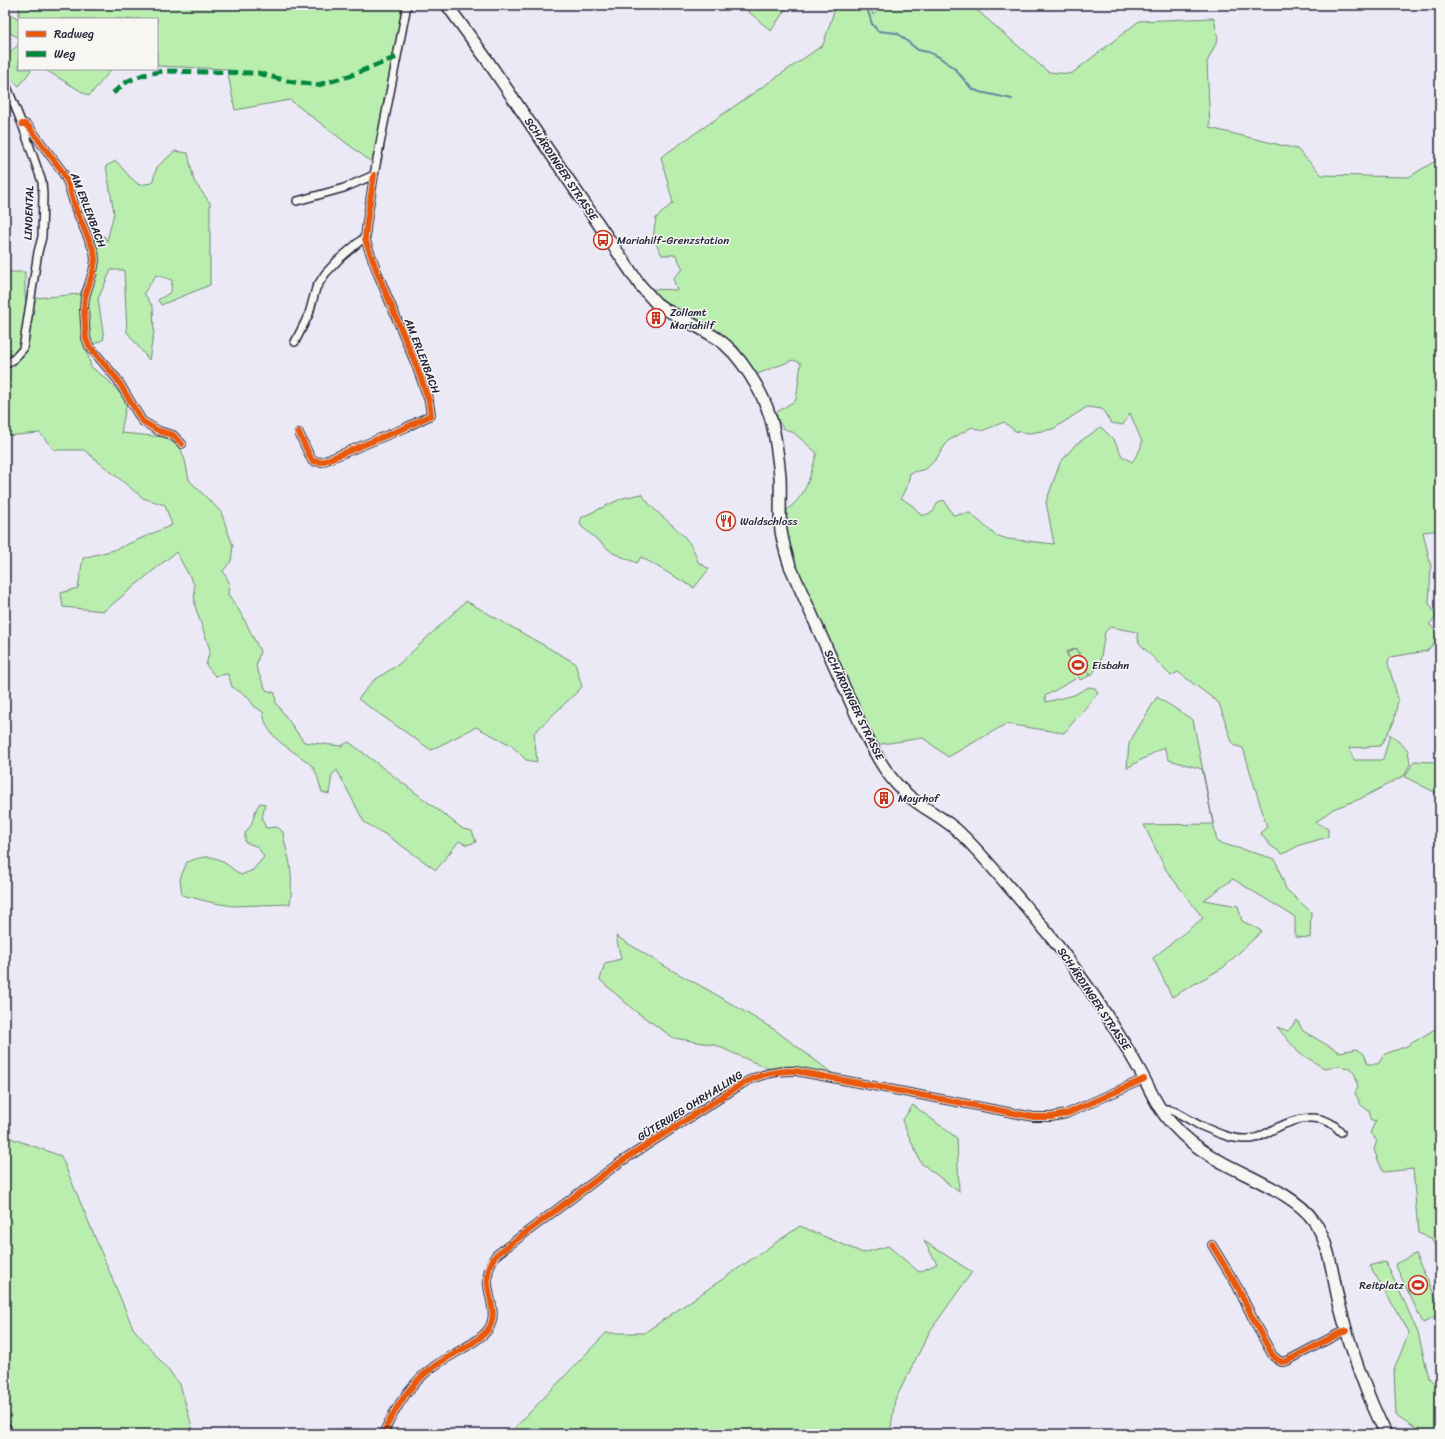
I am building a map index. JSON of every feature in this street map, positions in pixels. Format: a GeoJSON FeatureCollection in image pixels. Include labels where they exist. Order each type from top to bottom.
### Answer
{"type":"FeatureCollection","features":[{"type":"Feature","properties":{"kind":"main road","name":"SCHÄRDINGER STRASSE"},"geometry":{"type":"LineString","coordinates":[[448,5],[640,285],[656,303],[663,308],[719,339],[738,357],[753,379],[770,416],[780,475],[781,529],[786,556],[851,704],[878,759],[892,780],[910,798],[946,822],[974,847],[1044,928],[1078,971],[1131,1054],[1160,1109],[1175,1127],[1205,1153],[1288,1198],[1308,1212],[1316,1223],[1326,1248],[1347,1331],[1362,1378],[1378,1419],[1386,1434]]}},
{"type":"Feature","properties":{"kind":"main road"},"geometry":{"type":"LineString","coordinates":[[5,1429],[8,1434]]}},
{"type":"Feature","properties":{"kind":"street"},"geometry":{"type":"LineString","coordinates":[[297,201],[344,188],[374,174],[407,5]]}},
{"type":"Feature","properties":{"kind":"street","name":"LINDENTAL"},"geometry":{"type":"LineString","coordinates":[[5,82],[40,174],[43,188],[42,237],[38,252],[23,349],[13,360],[5,365]]}},
{"type":"Feature","properties":{"kind":"street","name":"AM ERLENBACH"},"geometry":{"type":"LineString","coordinates":[[22,124],[29,127],[62,171],[68,183],[76,210],[94,251],[95,260],[93,272],[85,297],[84,308],[86,338],[89,346],[116,379],[142,421],[159,431],[173,435],[182,444]]}},
{"type":"Feature","properties":{"kind":"street","name":"AM ERLENBACH"},"geometry":{"type":"LineString","coordinates":[[299,433],[312,461],[322,462],[407,427],[431,415],[429,401],[421,379],[365,239],[374,174]]}},
{"type":"Feature","properties":{"kind":"street"},"geometry":{"type":"LineString","coordinates":[[295,342],[309,314],[316,288],[325,274],[338,260],[366,236]]}},
{"type":"Feature","properties":{"kind":"street","name":"GÜTERWEG OHRHALLING"},"geometry":{"type":"LineString","coordinates":[[383,1434],[403,1400],[416,1382],[432,1368],[483,1336],[490,1328],[492,1318],[487,1283],[488,1271],[491,1262],[496,1255],[618,1163],[755,1077],[770,1072],[796,1071],[1034,1117],[1066,1114],[1144,1079]]}},
{"type":"Feature","properties":{"kind":"street"},"geometry":{"type":"LineString","coordinates":[[1160,1109],[1167,1108],[1198,1125],[1223,1135],[1244,1139],[1259,1137],[1284,1124],[1300,1119],[1310,1118],[1328,1120],[1335,1124],[1341,1132]]}},
{"type":"Feature","properties":{"kind":"street"},"geometry":{"type":"LineString","coordinates":[[1212,1245],[1237,1286],[1273,1356],[1278,1360],[1282,1362],[1287,1361],[1340,1333],[1347,1331]]}},
{"type":"Feature","properties":{"kind":"green space"},"geometry":{"type":"Polygon","coordinates":[[[19,5],[403,5],[374,164],[290,100],[235,110],[227,69],[158,66],[158,18],[19,18],[19,5]]]}},
{"type":"Feature","properties":{"kind":"green space"},"geometry":{"type":"Polygon","coordinates":[[[741,5],[788,5],[771,31],[741,5]]]}},
{"type":"Feature","properties":{"kind":"green space"},"geometry":{"type":"Polygon","coordinates":[[[836,5],[870,5],[873,15],[881,7],[880,5],[971,5],[1048,72],[1071,74],[1139,21],[1214,18],[1218,39],[1207,62],[1210,128],[1297,149],[1322,175],[1409,177],[1440,158],[1440,530],[1423,532],[1431,567],[1429,603],[1437,617],[1429,624],[1440,634],[1440,637],[1427,651],[1390,657],[1388,663],[1398,699],[1394,722],[1380,746],[1349,748],[1354,760],[1383,760],[1390,734],[1408,750],[1410,764],[1405,775],[1360,799],[1333,809],[1316,822],[1328,829],[1328,837],[1300,845],[1283,854],[1271,846],[1260,833],[1267,827],[1243,748],[1233,745],[1219,703],[1178,672],[1171,676],[1139,643],[1137,632],[1110,627],[1105,632],[1100,663],[1091,676],[1077,648],[1066,652],[1074,671],[1075,679],[1045,696],[1046,702],[1074,695],[1089,687],[1095,688],[1098,693],[1064,733],[1006,724],[948,757],[923,738],[875,745],[786,544],[787,510],[794,504],[804,491],[810,478],[817,453],[794,433],[783,428],[774,414],[796,400],[801,363],[793,360],[755,375],[737,346],[694,322],[648,289],[677,290],[673,278],[683,269],[676,255],[662,255],[653,238],[656,218],[673,203],[661,157],[823,45],[836,5]],[[1087,407],[1053,429],[1030,433],[1015,431],[1004,422],[982,431],[972,427],[948,441],[936,459],[926,469],[910,473],[908,483],[901,498],[913,506],[922,516],[933,512],[938,502],[944,500],[953,515],[970,513],[995,535],[1008,539],[1054,544],[1046,502],[1060,463],[1075,445],[1101,427],[1114,440],[1122,456],[1132,462],[1140,450],[1142,442],[1130,413],[1123,425],[1111,423],[1102,409],[1087,407]]]}},
{"type":"Feature","properties":{"kind":"green space"},"geometry":{"type":"Polygon","coordinates":[[[5,11],[18,18],[18,37],[5,30],[5,11]]]}},
{"type":"Feature","properties":{"kind":"green space"},"geometry":{"type":"Polygon","coordinates":[[[18,45],[18,70],[31,70],[19,86],[5,73],[5,57],[18,45]]]}},
{"type":"Feature","properties":{"kind":"green space"},"geometry":{"type":"Polygon","coordinates":[[[46,70],[111,70],[89,96],[46,70]]]}},
{"type":"Feature","properties":{"kind":"green space"},"geometry":{"type":"Polygon","coordinates":[[[175,151],[188,153],[194,181],[210,203],[210,285],[161,305],[158,300],[171,292],[172,280],[156,275],[144,293],[153,307],[154,331],[149,360],[127,332],[124,270],[111,270],[98,299],[104,339],[86,348],[91,367],[108,380],[127,401],[121,433],[164,437],[180,447],[185,460],[189,480],[221,512],[233,546],[231,561],[223,571],[229,582],[228,594],[242,615],[260,651],[256,667],[266,690],[275,693],[276,703],[304,742],[341,746],[349,742],[463,829],[472,831],[476,842],[467,845],[459,841],[436,870],[388,836],[364,822],[337,770],[332,775],[329,794],[322,792],[314,768],[275,738],[265,722],[263,712],[254,706],[247,696],[232,687],[228,674],[215,676],[206,665],[210,650],[195,606],[194,584],[176,552],[104,611],[63,607],[61,593],[78,588],[83,558],[114,550],[172,525],[165,505],[143,498],[84,450],[54,450],[40,433],[5,436],[5,368],[19,360],[14,355],[5,361],[5,272],[25,272],[25,299],[80,294],[94,266],[95,236],[104,236],[107,241],[114,213],[106,166],[116,161],[139,185],[152,183],[157,167],[175,151]]]}},
{"type":"Feature","properties":{"kind":"green space"},"geometry":{"type":"Polygon","coordinates":[[[642,494],[656,511],[681,533],[694,551],[698,562],[709,569],[694,588],[641,557],[637,563],[613,553],[581,526],[580,522],[582,517],[623,498],[642,494]]]}},
{"type":"Feature","properties":{"kind":"green space"},"geometry":{"type":"Polygon","coordinates":[[[466,601],[575,663],[582,687],[534,733],[537,762],[526,760],[511,745],[476,727],[431,750],[358,699],[373,681],[399,664],[466,601]]]}},
{"type":"Feature","properties":{"kind":"green space","name":"Eisbahn"},"geometry":{"type":"Polygon","coordinates":[[[1076,649],[1089,676],[1080,680],[1067,653],[1076,649]]]}},
{"type":"Feature","properties":{"kind":"green space"},"geometry":{"type":"Polygon","coordinates":[[[1157,697],[1193,720],[1217,842],[1275,859],[1286,889],[1311,912],[1310,938],[1295,937],[1295,917],[1233,879],[1204,900],[1238,906],[1242,921],[1262,931],[1224,967],[1172,997],[1153,958],[1203,918],[1166,870],[1144,825],[1213,824],[1202,769],[1169,760],[1164,747],[1127,768],[1129,743],[1157,697]]]}},
{"type":"Feature","properties":{"kind":"green space"},"geometry":{"type":"Polygon","coordinates":[[[1414,761],[1440,761],[1440,795],[1405,777],[1414,761]]]}},
{"type":"Feature","properties":{"kind":"green space"},"geometry":{"type":"Polygon","coordinates":[[[260,803],[265,804],[262,819],[266,828],[277,827],[283,832],[291,870],[290,904],[233,906],[182,895],[180,879],[187,862],[204,857],[211,857],[222,861],[241,875],[253,870],[264,857],[258,847],[245,842],[245,833],[250,826],[260,803]]]}},
{"type":"Feature","properties":{"kind":"green space"},"geometry":{"type":"Polygon","coordinates":[[[616,936],[666,967],[710,991],[775,1030],[836,1076],[781,1073],[715,1045],[674,1038],[635,1011],[600,980],[605,963],[621,959],[616,936]]]}},
{"type":"Feature","properties":{"kind":"green space"},"geometry":{"type":"Polygon","coordinates":[[[1297,1020],[1303,1031],[1339,1052],[1357,1049],[1364,1054],[1368,1064],[1378,1064],[1385,1054],[1407,1046],[1440,1026],[1440,1256],[1431,1238],[1418,1233],[1413,1169],[1383,1172],[1374,1150],[1377,1140],[1370,1133],[1376,1120],[1372,1121],[1369,1111],[1361,1105],[1355,1093],[1358,1087],[1355,1075],[1351,1068],[1337,1066],[1324,1068],[1299,1053],[1277,1027],[1288,1031],[1297,1020]]]}},
{"type":"Feature","properties":{"kind":"green space"},"geometry":{"type":"Polygon","coordinates":[[[913,1105],[957,1138],[959,1192],[921,1163],[902,1121],[913,1105]]]}},
{"type":"Feature","properties":{"kind":"green space"},"geometry":{"type":"Polygon","coordinates":[[[5,1136],[61,1156],[133,1328],[180,1384],[194,1434],[5,1434],[5,1136]]]}},
{"type":"Feature","properties":{"kind":"green space"},"geometry":{"type":"Polygon","coordinates":[[[800,1226],[863,1253],[888,1246],[919,1272],[937,1264],[924,1241],[972,1272],[930,1331],[895,1400],[890,1434],[509,1434],[606,1333],[644,1333],[800,1226]]]}},
{"type":"Feature","properties":{"kind":"green space","name":"Reitplatz"},"geometry":{"type":"Polygon","coordinates":[[[1415,1254],[1440,1307],[1440,1315],[1423,1323],[1395,1264],[1415,1254]]]}},
{"type":"Feature","properties":{"kind":"green space"},"geometry":{"type":"Polygon","coordinates":[[[1385,1261],[1418,1333],[1429,1378],[1440,1389],[1440,1434],[1425,1434],[1396,1415],[1394,1370],[1409,1332],[1370,1266],[1385,1261]]]}},
{"type":"Feature","properties":{"kind":"waterway"},"geometry":{"type":"LineString","coordinates":[[866,5],[872,24],[878,31],[897,33],[918,50],[928,52],[939,57],[955,69],[972,89],[1012,99]]}},
{"type":"Feature","properties":{"kind":"marked path"},"geometry":{"type":"LineString","coordinates":[[113,93],[128,81],[143,75],[163,71],[258,73],[287,81],[318,85],[349,76],[397,57]]}},
{"type":"Feature","properties":{"kind":"cycle path"},"geometry":{"type":"LineString","coordinates":[[22,124],[29,127],[62,171],[68,183],[76,210],[94,251],[95,260],[93,272],[85,297],[84,309],[86,338],[89,346],[117,379],[142,421],[159,431],[173,435],[182,444]]}},
{"type":"Feature","properties":{"kind":"cycle path"},"geometry":{"type":"LineString","coordinates":[[299,433],[312,461],[322,462],[407,427],[431,415],[429,401],[416,365],[365,239],[374,175]]}},
{"type":"Feature","properties":{"kind":"cycle path"},"geometry":{"type":"LineString","coordinates":[[383,1434],[403,1398],[424,1374],[479,1339],[489,1328],[493,1312],[488,1285],[488,1275],[490,1265],[496,1255],[619,1163],[742,1084],[762,1075],[782,1071],[796,1071],[1034,1117],[1051,1117],[1066,1114],[1144,1079]]}},
{"type":"Feature","properties":{"kind":"cycle path"},"geometry":{"type":"LineString","coordinates":[[1212,1245],[1237,1286],[1273,1356],[1278,1360],[1282,1362],[1287,1361],[1340,1333],[1347,1331]]}},
{"type":"Feature","properties":{"kind":"place","name":"Mariahilf-Grenzstation"},"geometry":{"type":"Point","coordinates":[603,240]}},
{"type":"Feature","properties":{"kind":"place","name":"Zollamt Mariahilf"},"geometry":{"type":"Point","coordinates":[656,318]}},
{"type":"Feature","properties":{"kind":"place","name":"Waldschloss"},"geometry":{"type":"Point","coordinates":[726,521]}},
{"type":"Feature","properties":{"kind":"place","name":"Eisbahn"},"geometry":{"type":"Point","coordinates":[1078,665]}},
{"type":"Feature","properties":{"kind":"place","name":"Mayrhof"},"geometry":{"type":"Point","coordinates":[884,798]}},
{"type":"Feature","properties":{"kind":"place","name":"Reitplatz"},"geometry":{"type":"Point","coordinates":[1418,1285]}}]}
